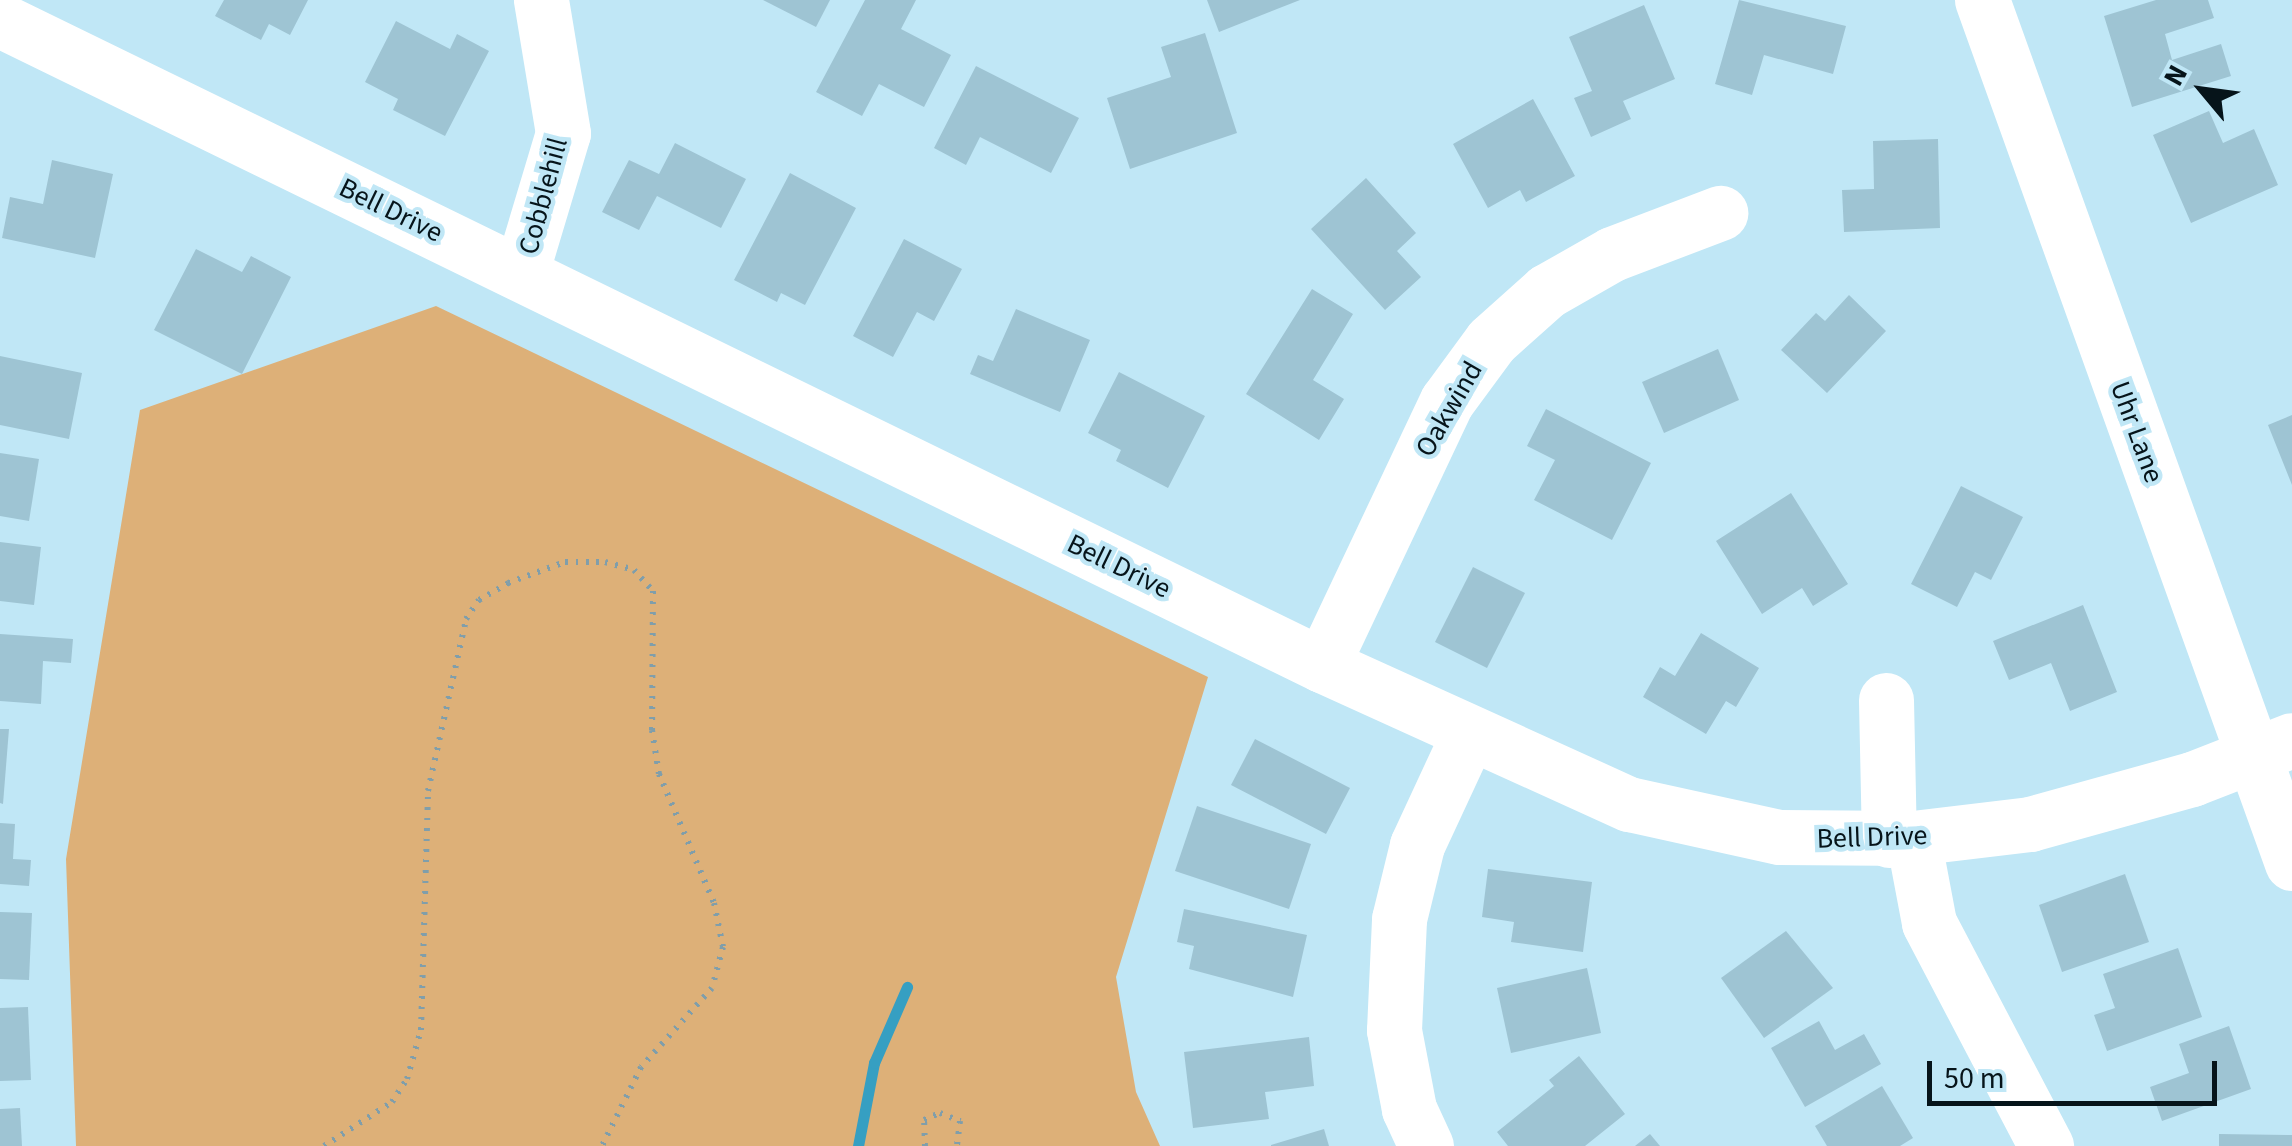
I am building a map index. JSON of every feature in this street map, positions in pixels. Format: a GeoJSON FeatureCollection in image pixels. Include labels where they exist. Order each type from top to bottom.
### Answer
{"type":"FeatureCollection","features":[{"type":"Feature","properties":{"kind":"street","name":"Cobblehill"},"geometry":{"type":"LineString","coordinates":[[521,273],[563,132],[541,0]]}},
{"type":"Feature","properties":{"kind":"street","name":"Uhr Lane"},"geometry":{"type":"LineString","coordinates":[[1982,0],[2273,747],[2292,864]]}},
{"type":"Feature","properties":{"kind":"street","name":"Bell Drive"},"geometry":{"type":"LineString","coordinates":[[3,27],[521,273],[1322,666],[1468,735],[1629,804],[1779,837],[1901,839],[2030,824],[2192,779],[2273,747]]}},
{"type":"Feature","properties":{"kind":"street","name":"Oakwind"},"geometry":{"type":"LineString","coordinates":[[1322,666],[1447,401],[1492,341],[1547,291],[1612,254],[1720,213]]}},
{"type":"Feature","properties":{"kind":"street"},"geometry":{"type":"LineString","coordinates":[[1886,700],[1901,839],[1929,922],[2046,1146]]}},
{"type":"Feature","properties":{"kind":"street"},"geometry":{"type":"LineString","coordinates":[[1426,1146],[1409,1109],[1394,1030],[1399,920],[1417,846],[1468,735]]}},
{"type":"Feature","properties":{"kind":"path"},"geometry":{"type":"LineString","coordinates":[[324,1146],[392,1102],[407,1079],[421,1030],[428,790],[466,619],[480,600],[508,584],[565,562],[605,562],[634,570],[653,591],[652,730],[659,774],[714,904],[722,947],[712,988],[641,1067],[602,1146]]}},
{"type":"Feature","properties":{"kind":"path"},"geometry":{"type":"LineString","coordinates":[[926,1146],[924,1120],[940,1112],[960,1122],[957,1146]]}},
{"type":"Feature","properties":{"kind":"shaded area"},"geometry":{"type":"Polygon","coordinates":[[[436,306],[1208,677],[1116,977],[1136,1092],[1160,1146],[76,1146],[66,859],[140,410],[436,306]]]}},
{"type":"Feature","properties":{"kind":"building"},"geometry":{"type":"Polygon","coordinates":[[[224,0],[308,0],[290,35],[269,24],[261,40],[215,16],[224,0]]]}},
{"type":"Feature","properties":{"kind":"building"},"geometry":{"type":"Polygon","coordinates":[[[763,0],[830,0],[816,27],[763,0]]]}},
{"type":"Feature","properties":{"kind":"building"},"geometry":{"type":"Polygon","coordinates":[[[865,0],[916,0],[901,29],[951,55],[924,107],[879,84],[862,116],[816,92],[865,0]]]}},
{"type":"Feature","properties":{"kind":"building"},"geometry":{"type":"Polygon","coordinates":[[[1207,0],[1300,0],[1219,32],[1207,0]]]}},
{"type":"Feature","properties":{"kind":"building"},"geometry":{"type":"Polygon","coordinates":[[[1739,0],[1846,26],[1833,74],[1764,55],[1752,95],[1715,84],[1739,0]]]}},
{"type":"Feature","properties":{"kind":"building"},"geometry":{"type":"Polygon","coordinates":[[[2156,0],[2208,0],[2214,18],[2165,34],[2172,60],[2221,44],[2231,76],[2132,107],[2104,16],[2156,0]]]}},
{"type":"Feature","properties":{"kind":"building"},"geometry":{"type":"Polygon","coordinates":[[[1644,5],[1675,79],[1623,101],[1631,119],[1591,137],[1574,98],[1592,91],[1569,37],[1644,5]]]}},
{"type":"Feature","properties":{"kind":"building"},"geometry":{"type":"Polygon","coordinates":[[[396,21],[450,49],[457,34],[489,51],[445,136],[393,110],[398,99],[365,82],[396,21]]]}},
{"type":"Feature","properties":{"kind":"building"},"geometry":{"type":"Polygon","coordinates":[[[1205,33],[1237,133],[1130,169],[1107,98],[1171,77],[1161,47],[1205,33]]]}},
{"type":"Feature","properties":{"kind":"building"},"geometry":{"type":"Polygon","coordinates":[[[976,66],[1079,118],[1051,173],[980,137],[966,165],[934,148],[976,66]]]}},
{"type":"Feature","properties":{"kind":"building"},"geometry":{"type":"Polygon","coordinates":[[[1533,99],[1575,176],[1526,202],[1520,190],[1488,208],[1453,144],[1533,99]]]}},
{"type":"Feature","properties":{"kind":"building"},"geometry":{"type":"Polygon","coordinates":[[[2209,111],[2223,143],[2254,129],[2278,185],[2191,223],[2153,135],[2209,111]]]}},
{"type":"Feature","properties":{"kind":"building"},"geometry":{"type":"Polygon","coordinates":[[[1938,139],[1940,228],[1844,232],[1842,190],[1874,189],[1873,141],[1938,139]]]}},
{"type":"Feature","properties":{"kind":"building"},"geometry":{"type":"Polygon","coordinates":[[[675,143],[746,179],[721,228],[657,196],[639,230],[602,212],[629,160],[659,174],[675,143]]]}},
{"type":"Feature","properties":{"kind":"building"},"geometry":{"type":"Polygon","coordinates":[[[52,160],[113,174],[95,258],[2,238],[10,197],[43,204],[52,160]]]}},
{"type":"Feature","properties":{"kind":"building"},"geometry":{"type":"Polygon","coordinates":[[[790,173],[856,208],[805,305],[781,293],[777,302],[734,280],[790,173]]]}},
{"type":"Feature","properties":{"kind":"building"},"geometry":{"type":"Polygon","coordinates":[[[1366,178],[1416,233],[1397,251],[1421,277],[1385,310],[1311,229],[1366,178]]]}},
{"type":"Feature","properties":{"kind":"building"},"geometry":{"type":"Polygon","coordinates":[[[904,239],[962,269],[934,321],[917,312],[893,357],[853,336],[904,239]]]}},
{"type":"Feature","properties":{"kind":"building"},"geometry":{"type":"Polygon","coordinates":[[[196,249],[242,272],[251,256],[291,277],[242,374],[154,330],[196,249]]]}},
{"type":"Feature","properties":{"kind":"building"},"geometry":{"type":"Polygon","coordinates":[[[1312,289],[1353,314],[1313,380],[1344,399],[1319,440],[1246,394],[1312,289]]]}},
{"type":"Feature","properties":{"kind":"building"},"geometry":{"type":"Polygon","coordinates":[[[1849,295],[1886,331],[1827,393],[1781,350],[1816,313],[1825,321],[1849,295]]]}},
{"type":"Feature","properties":{"kind":"building"},"geometry":{"type":"Polygon","coordinates":[[[1016,309],[1090,340],[1060,412],[970,374],[978,355],[993,361],[1016,309]]]}},
{"type":"Feature","properties":{"kind":"building"},"geometry":{"type":"Polygon","coordinates":[[[1718,349],[1739,400],[1664,433],[1642,382],[1718,349]]]}},
{"type":"Feature","properties":{"kind":"building"},"geometry":{"type":"Polygon","coordinates":[[[0,356],[82,373],[69,439],[0,425],[0,356]]]}},
{"type":"Feature","properties":{"kind":"building"},"geometry":{"type":"Polygon","coordinates":[[[1119,372],[1205,416],[1168,488],[1116,461],[1121,450],[1088,433],[1119,372]]]}},
{"type":"Feature","properties":{"kind":"building"},"geometry":{"type":"Polygon","coordinates":[[[1546,409],[1651,463],[1612,540],[1534,500],[1555,460],[1527,446],[1546,409]]]}},
{"type":"Feature","properties":{"kind":"building"},"geometry":{"type":"Polygon","coordinates":[[[2292,415],[2292,485],[2268,425],[2292,415]]]}},
{"type":"Feature","properties":{"kind":"building"},"geometry":{"type":"Polygon","coordinates":[[[0,453],[39,459],[29,521],[0,516],[0,453]]]}},
{"type":"Feature","properties":{"kind":"building"},"geometry":{"type":"Polygon","coordinates":[[[1961,486],[2023,517],[1991,580],[1975,572],[1957,607],[1911,584],[1961,486]]]}},
{"type":"Feature","properties":{"kind":"building"},"geometry":{"type":"Polygon","coordinates":[[[1791,493],[1848,584],[1813,606],[1802,588],[1762,614],[1716,541],[1791,493]]]}},
{"type":"Feature","properties":{"kind":"building"},"geometry":{"type":"Polygon","coordinates":[[[0,542],[41,547],[34,605],[0,601],[0,542]]]}},
{"type":"Feature","properties":{"kind":"building"},"geometry":{"type":"Polygon","coordinates":[[[1473,567],[1525,593],[1487,668],[1435,642],[1473,567]]]}},
{"type":"Feature","properties":{"kind":"building"},"geometry":{"type":"Polygon","coordinates":[[[2083,605],[2117,692],[2070,711],[2051,663],[2009,680],[1993,641],[2083,605]]]}},
{"type":"Feature","properties":{"kind":"building"},"geometry":{"type":"Polygon","coordinates":[[[1701,633],[1759,668],[1736,707],[1726,701],[1706,734],[1643,697],[1660,667],[1675,676],[1701,633]]]}},
{"type":"Feature","properties":{"kind":"building"},"geometry":{"type":"Polygon","coordinates":[[[0,634],[73,639],[71,663],[43,661],[41,704],[0,701],[0,634]]]}},
{"type":"Feature","properties":{"kind":"building"},"geometry":{"type":"Polygon","coordinates":[[[0,729],[9,729],[3,804],[0,803],[0,729]]]}},
{"type":"Feature","properties":{"kind":"building"},"geometry":{"type":"Polygon","coordinates":[[[1255,739],[1350,788],[1326,834],[1231,785],[1255,739]]]}},
{"type":"Feature","properties":{"kind":"building"},"geometry":{"type":"Polygon","coordinates":[[[1197,806],[1311,844],[1289,909],[1175,871],[1197,806]]]}},
{"type":"Feature","properties":{"kind":"building"},"geometry":{"type":"Polygon","coordinates":[[[0,823],[15,824],[13,859],[31,860],[29,886],[0,884],[0,823]]]}},
{"type":"Feature","properties":{"kind":"building"},"geometry":{"type":"Polygon","coordinates":[[[1488,869],[1592,882],[1583,952],[1511,942],[1514,922],[1482,917],[1488,869]]]}},
{"type":"Feature","properties":{"kind":"building"},"geometry":{"type":"Polygon","coordinates":[[[2125,874],[2149,942],[2062,972],[2039,905],[2125,874]]]}},
{"type":"Feature","properties":{"kind":"building"},"geometry":{"type":"Polygon","coordinates":[[[1184,909],[1307,935],[1293,997],[1189,969],[1194,946],[1177,942],[1184,909]]]}},
{"type":"Feature","properties":{"kind":"building"},"geometry":{"type":"Polygon","coordinates":[[[0,912],[32,913],[29,980],[0,979],[0,912]]]}},
{"type":"Feature","properties":{"kind":"building"},"geometry":{"type":"Polygon","coordinates":[[[1786,931],[1833,988],[1764,1038],[1721,978],[1786,931]]]}},
{"type":"Feature","properties":{"kind":"building"},"geometry":{"type":"Polygon","coordinates":[[[2178,948],[2202,1017],[2107,1051],[2094,1015],[2115,1008],[2103,974],[2178,948]]]}},
{"type":"Feature","properties":{"kind":"building"},"geometry":{"type":"Polygon","coordinates":[[[1587,968],[1601,1033],[1511,1053],[1497,988],[1587,968]]]}},
{"type":"Feature","properties":{"kind":"building"},"geometry":{"type":"Polygon","coordinates":[[[28,1007],[31,1080],[0,1081],[0,1008],[28,1007]]]}},
{"type":"Feature","properties":{"kind":"building"},"geometry":{"type":"Polygon","coordinates":[[[1819,1021],[1835,1050],[1864,1034],[1881,1064],[1805,1107],[1771,1048],[1819,1021]]]}},
{"type":"Feature","properties":{"kind":"building"},"geometry":{"type":"Polygon","coordinates":[[[2229,1026],[2251,1089],[2162,1121],[2150,1087],[2189,1073],[2179,1044],[2229,1026]]]}},
{"type":"Feature","properties":{"kind":"building"},"geometry":{"type":"Polygon","coordinates":[[[1309,1037],[1314,1086],[1265,1092],[1269,1119],[1193,1128],[1184,1052],[1309,1037]]]}},
{"type":"Feature","properties":{"kind":"building"},"geometry":{"type":"Polygon","coordinates":[[[1579,1056],[1625,1114],[1585,1146],[1508,1146],[1497,1132],[1554,1086],[1549,1080],[1579,1056]]]}},
{"type":"Feature","properties":{"kind":"building"},"geometry":{"type":"Polygon","coordinates":[[[1882,1086],[1913,1138],[1900,1146],[1827,1146],[1815,1126],[1882,1086]]]}},
{"type":"Feature","properties":{"kind":"building"},"geometry":{"type":"Polygon","coordinates":[[[20,1108],[22,1146],[0,1146],[0,1109],[20,1108]]]}},
{"type":"Feature","properties":{"kind":"building"},"geometry":{"type":"Polygon","coordinates":[[[1324,1129],[1329,1146],[1271,1146],[1271,1145],[1324,1129]]]}},
{"type":"Feature","properties":{"kind":"building"},"geometry":{"type":"Polygon","coordinates":[[[1650,1134],[1660,1146],[1635,1146],[1650,1134]]]}},
{"type":"Feature","properties":{"kind":"building"},"geometry":{"type":"Polygon","coordinates":[[[2219,1134],[2292,1135],[2292,1146],[2219,1146],[2219,1134]]]}},
{"type":"Feature","properties":{"kind":"waterway"},"geometry":{"type":"LineString","coordinates":[[858,1146],[874,1063],[907,987]]}}]}
